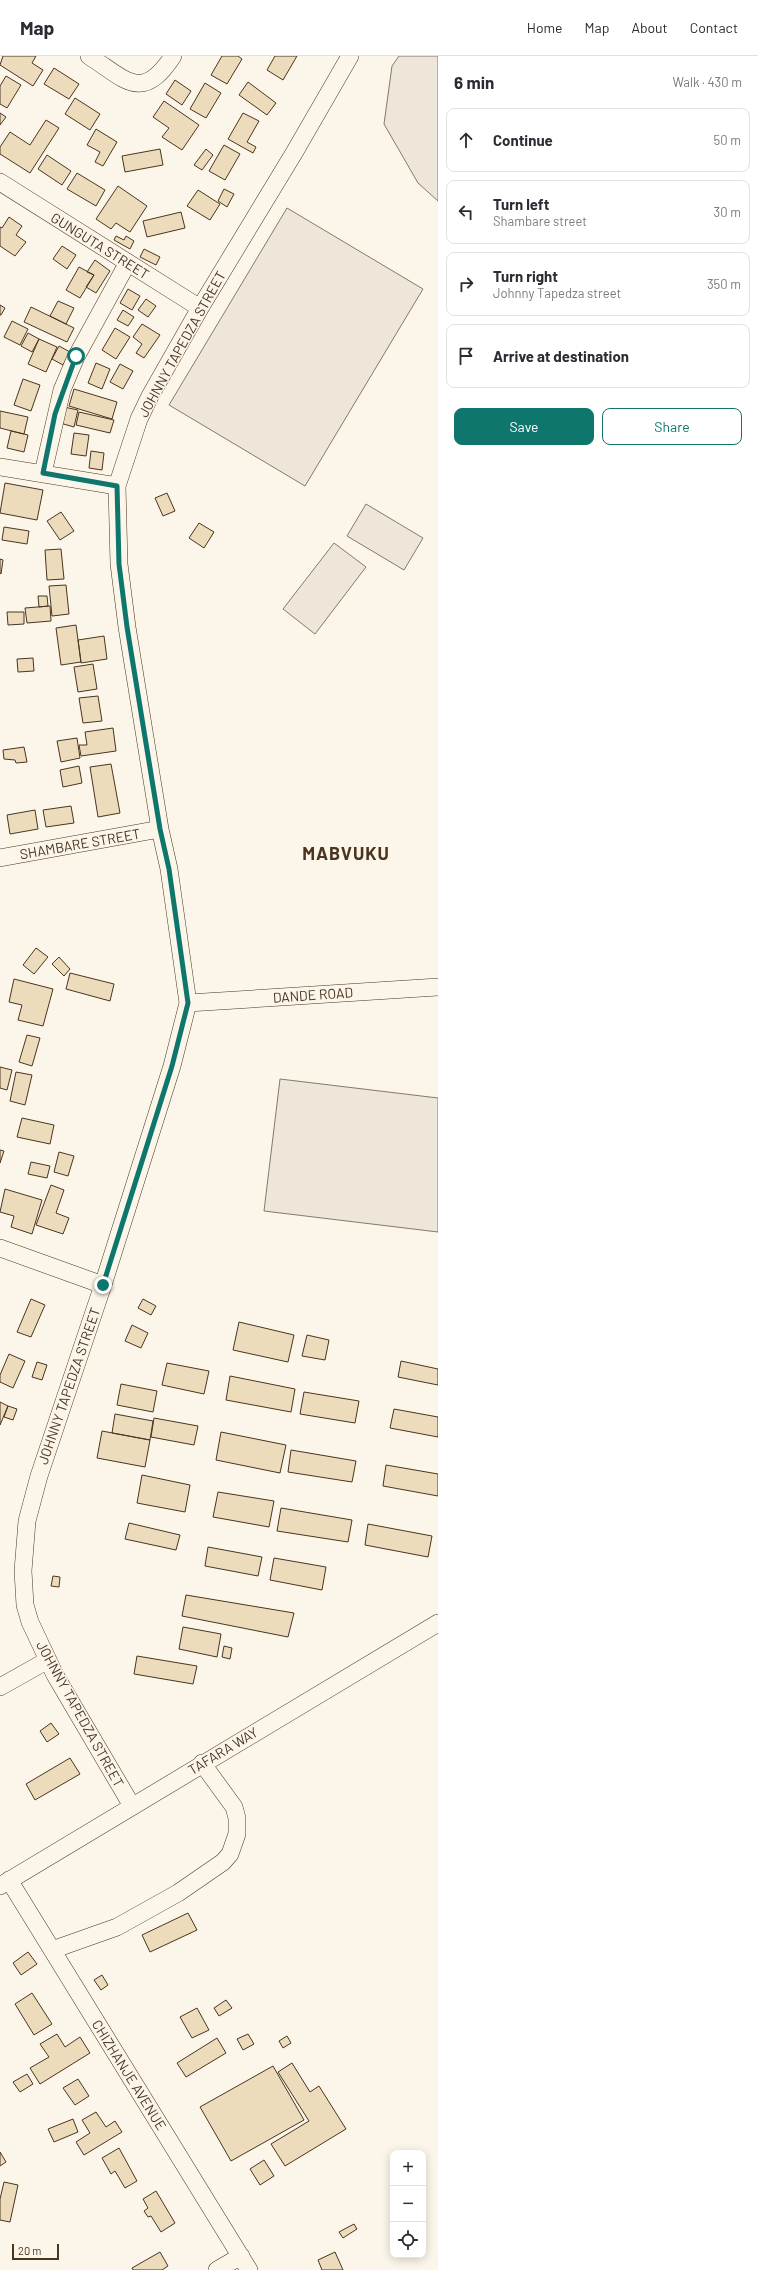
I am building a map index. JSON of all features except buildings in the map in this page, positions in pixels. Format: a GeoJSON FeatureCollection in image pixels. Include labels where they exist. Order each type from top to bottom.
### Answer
{"type":"FeatureCollection","features":[{"type":"Feature","properties":{"kind":"street"},"geometry":{"type":"LineString","coordinates":[[89,56],[127,81],[140,84],[152,81],[163,70],[173,56]]}},
{"type":"Feature","properties":{"kind":"street","name":"JOHNNY TAPEDZA STREET"},"geometry":{"type":"LineString","coordinates":[[132,1806],[48,1660],[30,1622],[25,1605],[22,1571],[27,1521],[39,1476],[103,1285],[172,1066],[188,1003],[169,869],[160,829],[137,696],[119,564],[117,486],[142,414],[200,308],[350,56]]}},
{"type":"Feature","properties":{"kind":"street","name":"GUNGUTA STREET"},"geometry":{"type":"LineString","coordinates":[[0,182],[127,264],[200,308]]}},
{"type":"Feature","properties":{"kind":"street"},"geometry":{"type":"LineString","coordinates":[[43,473],[55,414],[65,384],[89,330],[127,264]]}},
{"type":"Feature","properties":{"kind":"street"},"geometry":{"type":"LineString","coordinates":[[0,467],[117,486]]}},
{"type":"Feature","properties":{"kind":"street","name":"SHAMBARE STREET"},"geometry":{"type":"LineString","coordinates":[[0,858],[160,829]]}},
{"type":"Feature","properties":{"kind":"street","name":"DANDE ROAD"},"geometry":{"type":"LineString","coordinates":[[188,1003],[438,987]]}},
{"type":"Feature","properties":{"kind":"street"},"geometry":{"type":"LineString","coordinates":[[0,1248],[103,1285]]}},
{"type":"Feature","properties":{"kind":"street","name":"TAFARA WAY"},"geometry":{"type":"LineString","coordinates":[[4,1883],[438,1623]]}},
{"type":"Feature","properties":{"kind":"street"},"geometry":{"type":"LineString","coordinates":[[0,1687],[48,1660]]}},
{"type":"Feature","properties":{"kind":"street"},"geometry":{"type":"LineString","coordinates":[[52,1950],[117,1927],[178,1893],[227,1858],[236,1843],[239,1825],[234,1807],[202,1763]]}},
{"type":"Feature","properties":{"kind":"street","name":"CHIZHANJE AVENUE"},"geometry":{"type":"LineString","coordinates":[[4,1883],[52,1950],[245,2263]]}},
{"type":"Feature","properties":{"kind":"street"},"geometry":{"type":"LineString","coordinates":[[217,2270],[245,2263]]}},
{"type":"Feature","properties":{"kind":"shaded area"},"geometry":{"type":"Polygon","coordinates":[[[399,56],[438,56],[438,201],[418,183],[384,124],[392,66],[399,56]]]}},
{"type":"Feature","properties":{"kind":"shaded area"},"geometry":{"type":"Polygon","coordinates":[[[287,208],[423,289],[305,486],[169,405],[287,208]]]}},
{"type":"Feature","properties":{"kind":"shaded area"},"geometry":{"type":"Polygon","coordinates":[[[366,504],[423,538],[404,570],[347,536],[366,504]]]}},
{"type":"Feature","properties":{"kind":"shaded area"},"geometry":{"type":"Polygon","coordinates":[[[334,543],[366,567],[315,634],[283,609],[334,543]]]}},
{"type":"Feature","properties":{"kind":"shaded area"},"geometry":{"type":"Polygon","coordinates":[[[280,1079],[438,1098],[438,1232],[264,1211],[280,1079]]]}},
{"type":"Feature","properties":{"kind":"district","name":"MABVUKU"},"geometry":{"type":"Point","coordinates":[346,854]}},
{"type":"Feature","properties":{"kind":"route"},"geometry":{"type":"LineString","coordinates":[[76,356],[62,390],[55,414],[43,473],[117,486],[119,564],[127,627],[137,696],[160,829],[169,869],[188,1003],[172,1066],[103,1285]]}}]}
